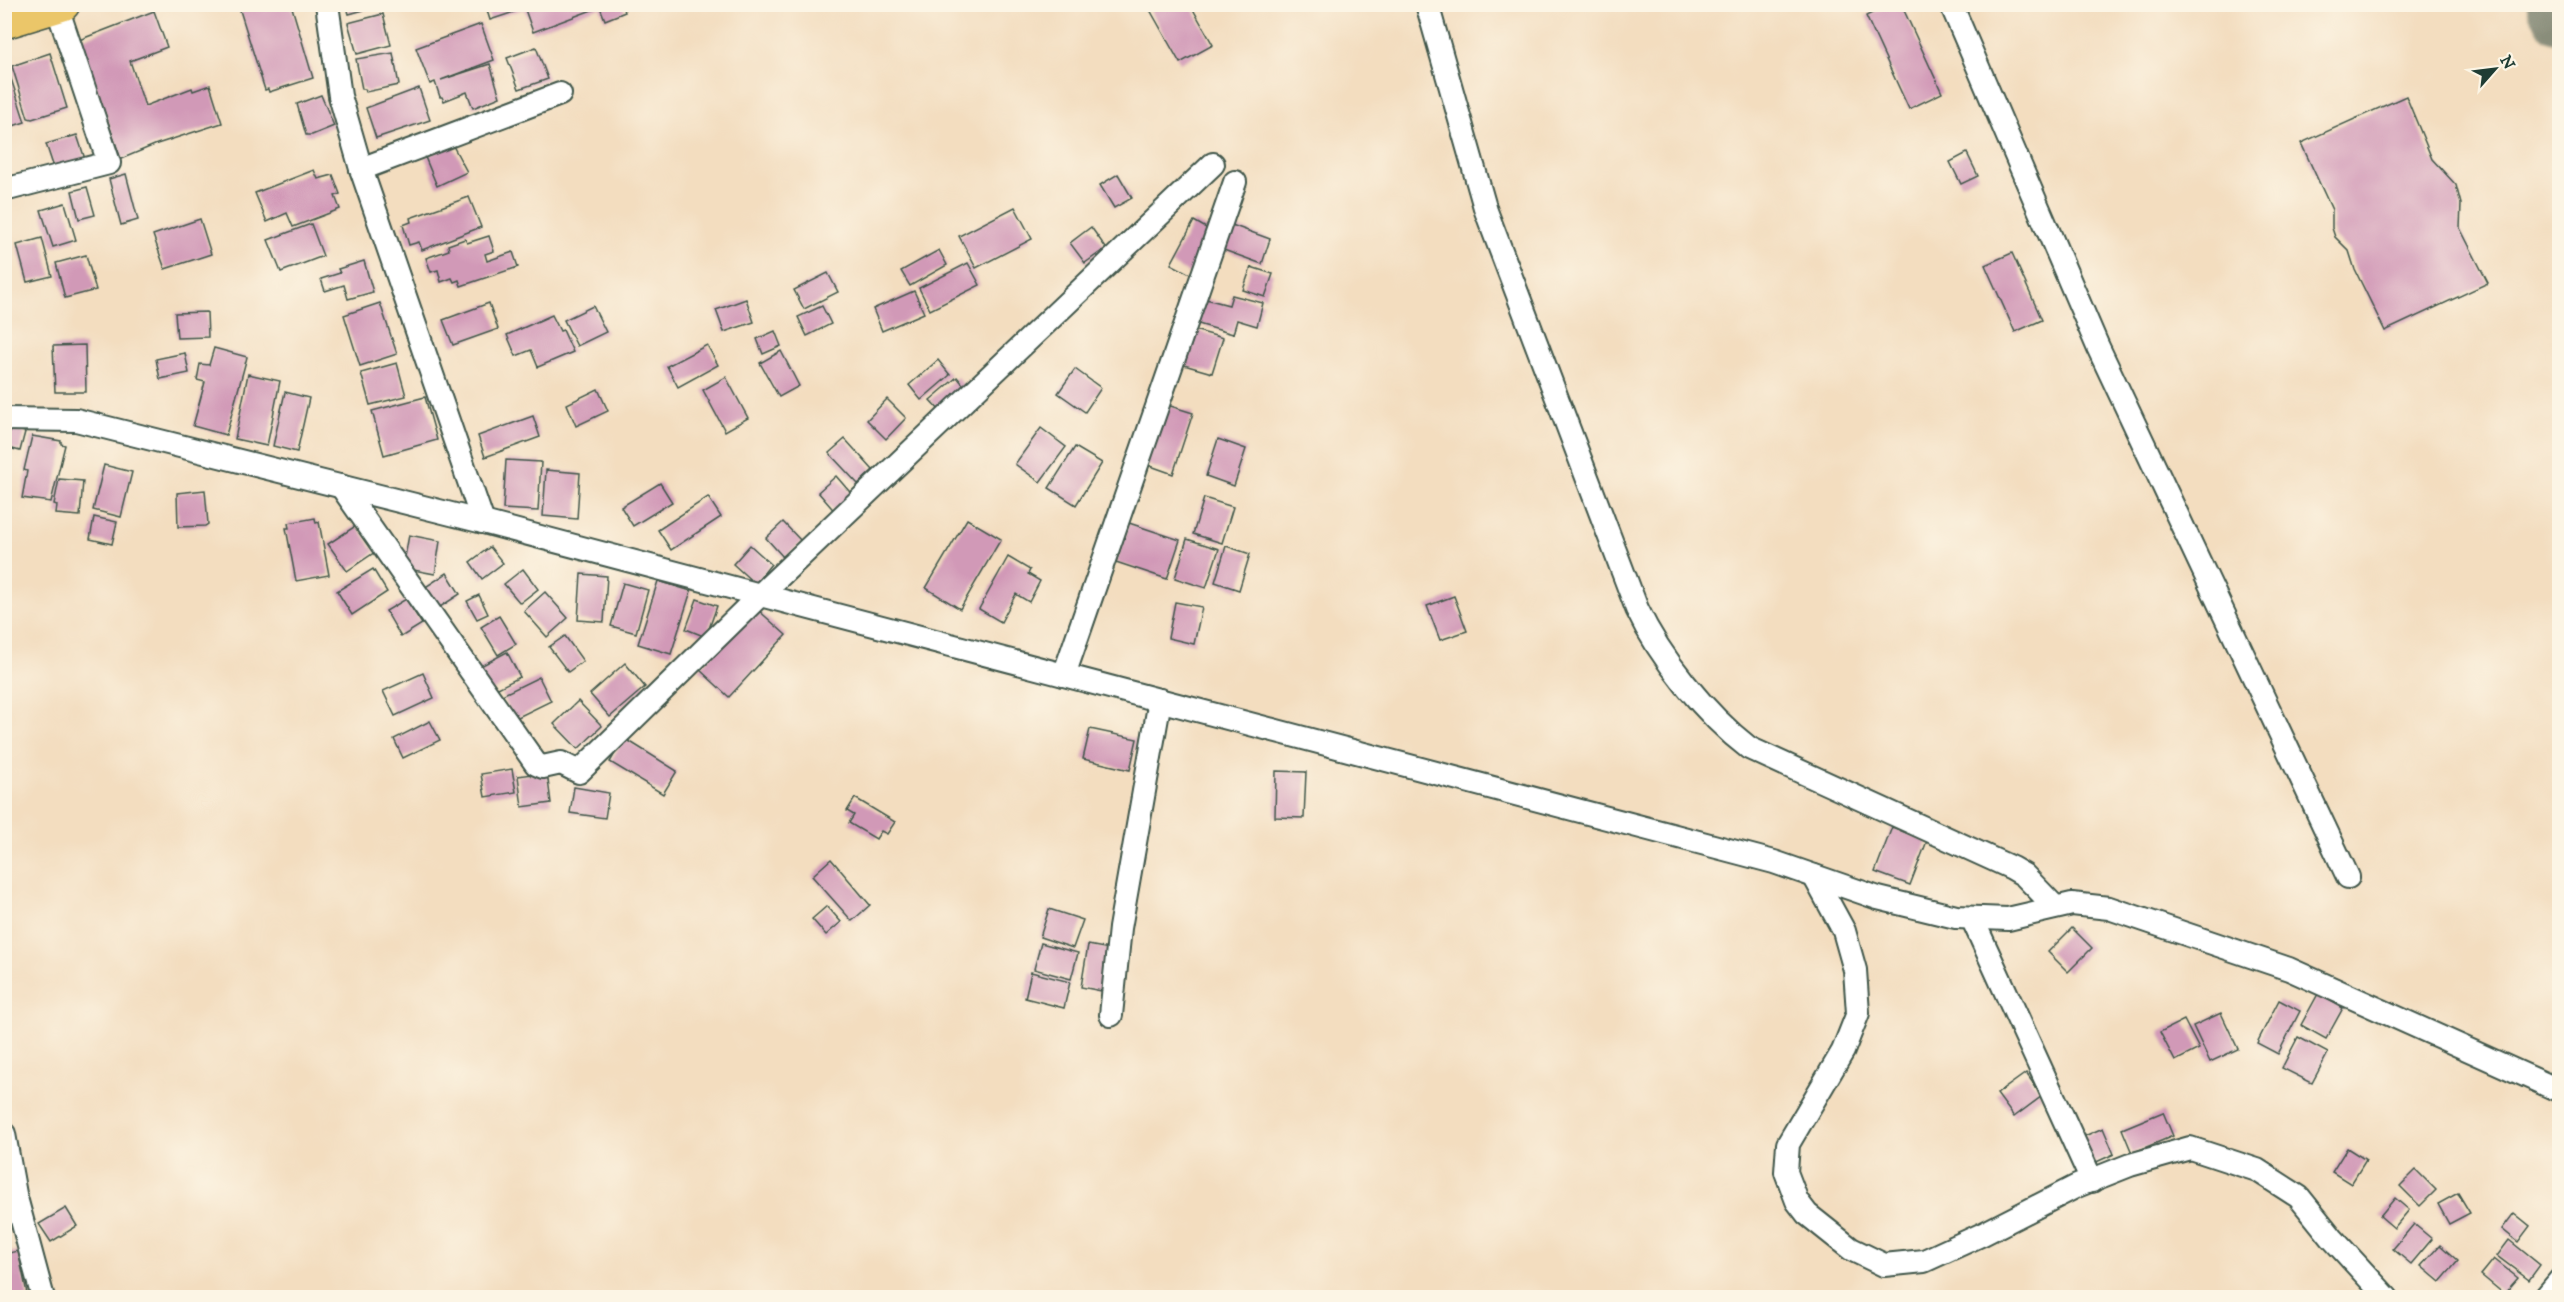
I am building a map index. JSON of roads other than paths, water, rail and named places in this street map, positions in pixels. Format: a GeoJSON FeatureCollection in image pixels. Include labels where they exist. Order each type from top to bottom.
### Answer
{"type":"FeatureCollection","features":[{"type":"Feature","properties":{"kind":"highway"},"geometry":{"type":"LineString","coordinates":[[4,22],[59,5]]}},
{"type":"Feature","properties":{"kind":"street"},"geometry":{"type":"LineString","coordinates":[[327,4],[340,96],[361,169],[483,522]]}},
{"type":"Feature","properties":{"kind":"street"},"geometry":{"type":"LineString","coordinates":[[1427,4],[1486,211],[1637,609],[1659,651],[1727,730],[1749,748],[2012,868],[2024,875],[2055,908]]}},
{"type":"Feature","properties":{"kind":"street"},"geometry":{"type":"LineString","coordinates":[[1951,4],[2098,347],[2348,877]]}},
{"type":"Feature","properties":{"kind":"street"},"geometry":{"type":"LineString","coordinates":[[4,190],[110,163],[59,5]]}},
{"type":"Feature","properties":{"kind":"street"},"geometry":{"type":"LineString","coordinates":[[361,169],[560,94]]}},
{"type":"Feature","properties":{"kind":"street"},"geometry":{"type":"LineString","coordinates":[[341,486],[540,767],[561,763],[574,772],[582,771],[760,595],[1213,164]]}},
{"type":"Feature","properties":{"kind":"street"},"geometry":{"type":"LineString","coordinates":[[1064,675],[1235,182]]}},
{"type":"Feature","properties":{"kind":"street"},"geometry":{"type":"LineString","coordinates":[[4,419],[76,420],[483,522],[1774,862],[1878,898],[1956,917],[2008,919],[2072,904],[2109,908],[2289,969],[2559,1091]]}},
{"type":"Feature","properties":{"kind":"street"},"geometry":{"type":"LineString","coordinates":[[1111,1015],[1120,928],[1160,700]]}},
{"type":"Feature","properties":{"kind":"street"},"geometry":{"type":"LineString","coordinates":[[1814,876],[1844,931],[1855,970],[1858,1013],[1843,1051],[1788,1144],[1786,1172],[1797,1201],[1807,1214],[1851,1249],[1884,1265],[1924,1260],[2092,1181],[2130,1165],[2190,1148],[2257,1170],[2299,1197],[2332,1238],[2387,1298]]}},
{"type":"Feature","properties":{"kind":"street"},"geometry":{"type":"LineString","coordinates":[[1972,918],[2092,1181]]}},
{"type":"Feature","properties":{"kind":"street"},"geometry":{"type":"LineString","coordinates":[[4,1134],[15,1194],[43,1298]]}},
{"type":"Feature","properties":{"kind":"street"},"geometry":{"type":"LineString","coordinates":[[2545,1298],[2559,1280]]}}]}
